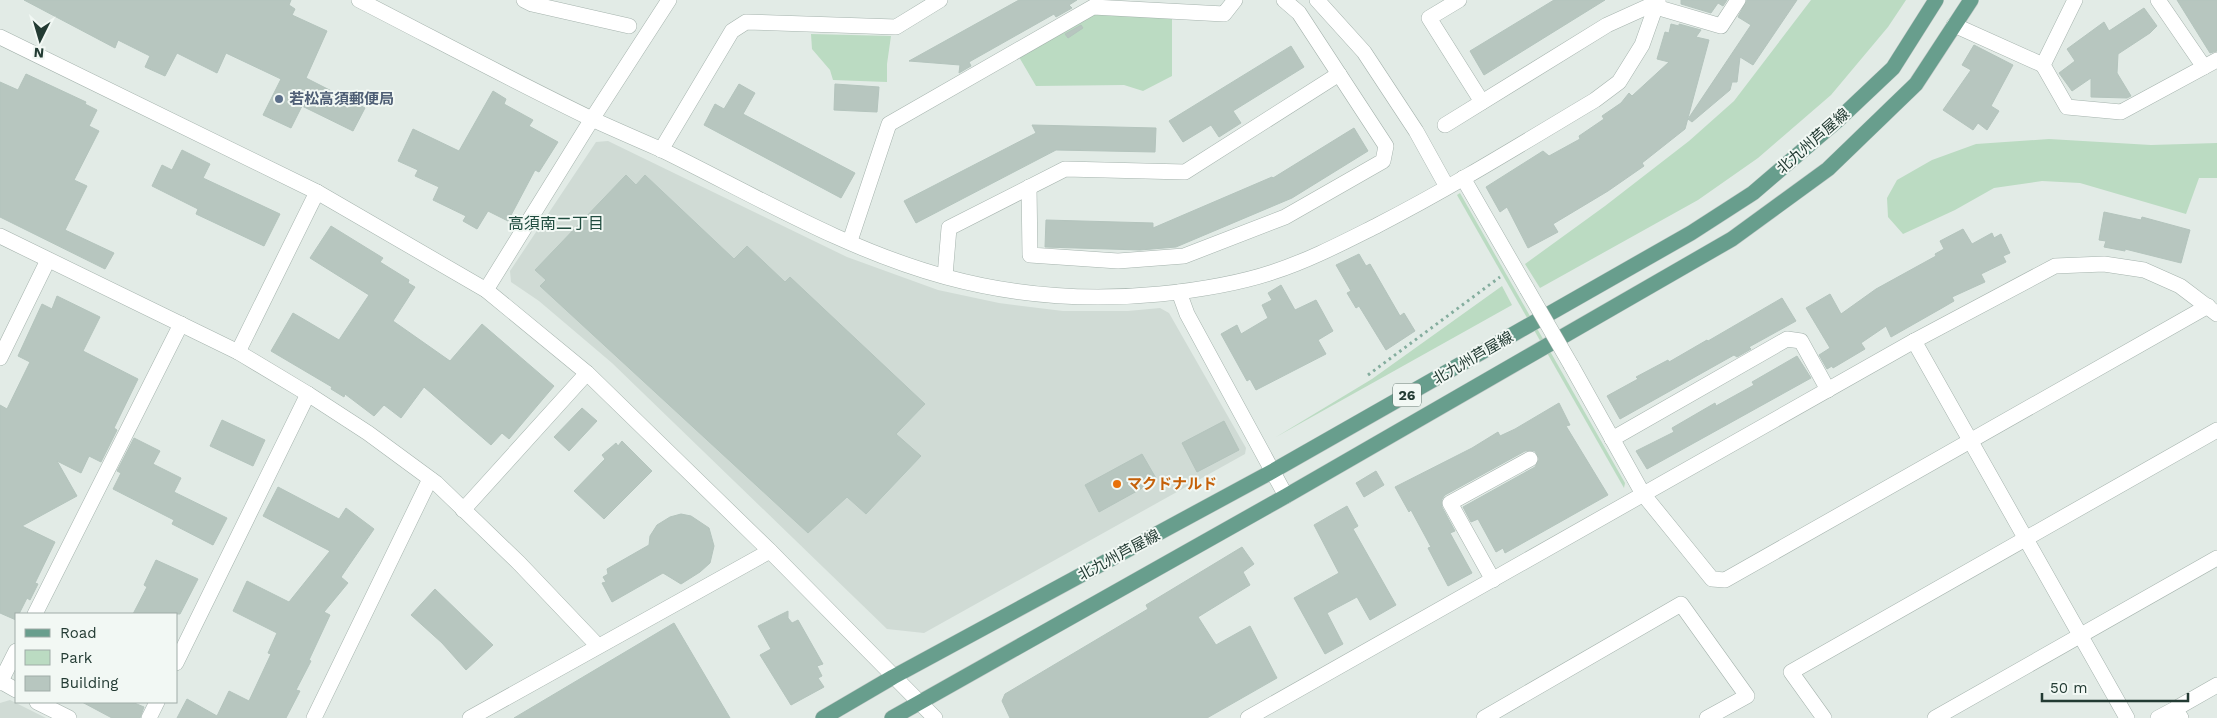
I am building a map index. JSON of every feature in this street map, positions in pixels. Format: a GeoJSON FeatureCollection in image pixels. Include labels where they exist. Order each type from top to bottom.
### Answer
{"type":"FeatureCollection","features":[{"type":"Feature","properties":{"kind":"main road","name":"北九州芦屋線"},"geometry":{"type":"LineString","coordinates":[[823,718],[894,677],[1273,472],[1691,233],[1753,193],[1838,120],[1893,68],[1936,0]]}},
{"type":"Feature","properties":{"kind":"main road","name":"北九州芦屋線"},"geometry":{"type":"LineString","coordinates":[[892,718],[1286,496],[1732,239],[1828,169],[1916,84],[1971,0]]}},
{"type":"Feature","properties":{"kind":"street"},"geometry":{"type":"LineString","coordinates":[[358,0],[592,119],[661,150],[850,242],[896,260],[944,276],[1001,290],[1059,296],[1122,298],[1179,292],[1226,284],[1270,273],[1320,255],[1447,187],[1595,100],[1619,82],[1642,45],[1658,3]]}},
{"type":"Feature","properties":{"kind":"street"},"geometry":{"type":"LineString","coordinates":[[524,0],[532,4],[629,26]]}},
{"type":"Feature","properties":{"kind":"street"},"geometry":{"type":"LineString","coordinates":[[486,290],[592,119],[669,0]]}},
{"type":"Feature","properties":{"kind":"street"},"geometry":{"type":"LineString","coordinates":[[661,150],[732,31],[746,22],[896,27],[940,0]]}},
{"type":"Feature","properties":{"kind":"street"},"geometry":{"type":"LineString","coordinates":[[850,242],[889,124],[1093,7],[1224,14],[1235,0]]}},
{"type":"Feature","properties":{"kind":"street"},"geometry":{"type":"LineString","coordinates":[[1028,187],[1030,255],[1118,261],[1184,256],[1285,217],[1383,161],[1386,146],[1299,13],[1284,0]]}},
{"type":"Feature","properties":{"kind":"street"},"geometry":{"type":"LineString","coordinates":[[1317,0],[1364,52],[1416,131],[1447,187]]}},
{"type":"Feature","properties":{"kind":"street"},"geometry":{"type":"LineString","coordinates":[[1459,0],[1429,18],[1482,102]]}},
{"type":"Feature","properties":{"kind":"street"},"geometry":{"type":"LineString","coordinates":[[1445,125],[1607,25],[1658,3],[1721,26],[1738,0]]}},
{"type":"Feature","properties":{"kind":"street"},"geometry":{"type":"LineString","coordinates":[[2043,65],[2075,0]]}},
{"type":"Feature","properties":{"kind":"street"},"geometry":{"type":"LineString","coordinates":[[1954,26],[2043,65],[2067,107],[2121,112],[2210,63],[2158,0]]}},
{"type":"Feature","properties":{"kind":"street"},"geometry":{"type":"LineString","coordinates":[[0,37],[317,192],[486,290],[587,373],[770,551],[935,718]]}},
{"type":"Feature","properties":{"kind":"street"},"geometry":{"type":"LineString","coordinates":[[944,276],[949,228],[1028,187],[1065,169],[1185,172],[1339,74]]}},
{"type":"Feature","properties":{"kind":"street"},"geometry":{"type":"LineString","coordinates":[[1248,718],[1493,580],[1643,494],[1914,341],[2055,266],[2104,264],[2144,270],[2180,286],[2212,310],[1970,441],[1725,580],[1712,580],[1643,494],[1463,178]]}},
{"type":"Feature","properties":{"kind":"street"},"geometry":{"type":"LineString","coordinates":[[238,352],[317,192]]}},
{"type":"Feature","properties":{"kind":"street"},"geometry":{"type":"LineString","coordinates":[[0,236],[238,352],[368,433],[430,479],[519,563],[598,646]]}},
{"type":"Feature","properties":{"kind":"street"},"geometry":{"type":"LineString","coordinates":[[0,358],[48,260]]}},
{"type":"Feature","properties":{"kind":"street"},"geometry":{"type":"LineString","coordinates":[[1179,292],[1187,314],[1286,496]]}},
{"type":"Feature","properties":{"kind":"street"},"geometry":{"type":"LineString","coordinates":[[36,613],[181,324]]}},
{"type":"Feature","properties":{"kind":"street"},"geometry":{"type":"LineString","coordinates":[[1612,439],[1788,340],[1801,341],[1828,390]]}},
{"type":"Feature","properties":{"kind":"street"},"geometry":{"type":"LineString","coordinates":[[1914,341],[2127,718]]}},
{"type":"Feature","properties":{"kind":"street"},"geometry":{"type":"LineString","coordinates":[[463,510],[587,373]]}},
{"type":"Feature","properties":{"kind":"street"},"geometry":{"type":"LineString","coordinates":[[178,659],[308,394]]}},
{"type":"Feature","properties":{"kind":"street"},"geometry":{"type":"LineString","coordinates":[[1824,718],[1791,672],[2217,430]]}},
{"type":"Feature","properties":{"kind":"street"},"geometry":{"type":"LineString","coordinates":[[1493,580],[1450,503],[1530,459]]}},
{"type":"Feature","properties":{"kind":"street"},"geometry":{"type":"LineString","coordinates":[[314,718],[430,479]]}},
{"type":"Feature","properties":{"kind":"street"},"geometry":{"type":"LineString","coordinates":[[470,718],[770,551]]}},
{"type":"Feature","properties":{"kind":"street"},"geometry":{"type":"LineString","coordinates":[[1935,718],[2217,558]]}},
{"type":"Feature","properties":{"kind":"street"},"geometry":{"type":"LineString","coordinates":[[1484,718],[1681,604],[1746,696],[1707,718]]}},
{"type":"Feature","properties":{"kind":"street"},"geometry":{"type":"LineString","coordinates":[[15,653],[0,682],[15,690]]}},
{"type":"Feature","properties":{"kind":"street"},"geometry":{"type":"LineString","coordinates":[[2158,718],[2178,713],[2217,685]]}},
{"type":"Feature","properties":{"kind":"street"},"geometry":{"type":"LineString","coordinates":[[39,703],[70,718]]}},
{"type":"Feature","properties":{"kind":"street"},"geometry":{"type":"LineString","coordinates":[[149,718],[156,703]]}},
{"type":"Feature","properties":{"kind":"path"},"geometry":{"type":"LineString","coordinates":[[1368,375],[1500,277]]}},
{"type":"Feature","properties":{"kind":"shaded area"},"geometry":{"type":"Polygon","coordinates":[[[608,141],[847,257],[938,290],[999,303],[1063,311],[1128,311],[1160,308],[1169,313],[1246,448],[1245,454],[924,633],[887,629],[612,363],[539,301],[511,282],[510,271],[596,142],[608,141]]]}},
{"type":"Feature","properties":{"kind":"shaded area"},"geometry":{"type":"Polygon","coordinates":[[[10,700],[46,718],[0,718],[0,703],[10,700]]]}},
{"type":"Feature","properties":{"kind":"green space"},"geometry":{"type":"Polygon","coordinates":[[[1811,0],[1906,0],[1888,27],[1831,95],[1758,158],[1698,200],[1540,288],[1525,264],[1605,206],[1689,141],[1734,101],[1811,0]]]}},
{"type":"Feature","properties":{"kind":"green space"},"geometry":{"type":"Polygon","coordinates":[[[1093,14],[1172,18],[1172,76],[1143,91],[1124,85],[1036,86],[1019,57],[1093,14]]]}},
{"type":"Feature","properties":{"kind":"green space"},"geometry":{"type":"Polygon","coordinates":[[[811,34],[891,36],[887,64],[887,82],[833,80],[830,70],[812,49],[811,34]]]}},
{"type":"Feature","properties":{"kind":"green space"},"geometry":{"type":"Polygon","coordinates":[[[2049,139],[2151,145],[2217,143],[2217,178],[2199,178],[2186,214],[2080,183],[2042,181],[1994,188],[1955,210],[1903,234],[1888,217],[1887,198],[1897,180],[1932,160],[1976,144],[2049,139]]]}},
{"type":"Feature","properties":{"kind":"green space"},"geometry":{"type":"Polygon","coordinates":[[[1460,193],[1625,483],[1624,488],[1457,195],[1460,193]]]}},
{"type":"Feature","properties":{"kind":"green space"},"geometry":{"type":"Polygon","coordinates":[[[1502,286],[1512,305],[1276,437],[1372,379],[1502,286]]]}},
{"type":"Feature","properties":{"kind":"building"},"geometry":{"type":"Polygon","coordinates":[[[24,0],[291,0],[289,5],[295,9],[292,15],[327,31],[306,78],[365,108],[353,131],[302,106],[291,128],[263,115],[281,79],[226,53],[217,73],[177,53],[165,76],[145,67],[150,56],[118,40],[115,48],[24,0]]]}},
{"type":"Feature","properties":{"kind":"building"},"geometry":{"type":"Polygon","coordinates":[[[1019,0],[1077,0],[1069,5],[1072,8],[1056,17],[1054,14],[969,62],[971,66],[959,73],[960,65],[909,61],[1019,0]]]}},
{"type":"Feature","properties":{"kind":"building"},"geometry":{"type":"Polygon","coordinates":[[[1554,0],[1605,0],[1484,75],[1470,51],[1554,0]]]}},
{"type":"Feature","properties":{"kind":"building"},"geometry":{"type":"Polygon","coordinates":[[[1681,0],[1727,0],[1723,6],[1718,3],[1711,13],[1681,4],[1681,0]]]}},
{"type":"Feature","properties":{"kind":"building"},"geometry":{"type":"Polygon","coordinates":[[[1747,0],[1797,0],[1753,65],[1740,57],[1737,82],[1732,82],[1730,90],[1692,122],[1688,119],[1751,25],[1738,17],[1747,0]]]}},
{"type":"Feature","properties":{"kind":"building"},"geometry":{"type":"Polygon","coordinates":[[[2177,0],[2217,0],[2217,51],[2210,53],[2177,0]]]}},
{"type":"Feature","properties":{"kind":"building"},"geometry":{"type":"Polygon","coordinates":[[[2144,8],[2157,26],[2150,33],[2118,54],[2117,73],[2131,96],[2127,98],[2091,97],[2091,78],[2072,91],[2059,73],[2075,61],[2067,49],[2104,22],[2109,31],[2144,8]]]}},
{"type":"Feature","properties":{"kind":"building"},"geometry":{"type":"Polygon","coordinates":[[[1671,24],[1679,26],[1679,24],[1701,30],[1696,37],[1709,40],[1685,129],[1642,163],[1644,166],[1608,191],[1553,224],[1558,232],[1528,248],[1507,207],[1500,212],[1486,187],[1543,151],[1549,156],[1580,139],[1579,136],[1604,119],[1602,116],[1621,103],[1629,93],[1632,96],[1669,62],[1657,59],[1665,32],[1669,33],[1671,24]]]}},
{"type":"Feature","properties":{"kind":"building"},"geometry":{"type":"Polygon","coordinates":[[[1081,25],[1083,28],[1068,38],[1065,34],[1081,25]]]}},
{"type":"Feature","properties":{"kind":"building"},"geometry":{"type":"Polygon","coordinates":[[[1974,45],[2013,65],[1991,106],[1999,111],[1987,130],[1978,123],[1973,130],[1943,110],[1971,70],[1962,65],[1974,45]]]}},
{"type":"Feature","properties":{"kind":"building"},"geometry":{"type":"Polygon","coordinates":[[[1291,46],[1304,67],[1233,111],[1241,123],[1219,137],[1211,125],[1183,142],[1169,121],[1291,46]]]}},
{"type":"Feature","properties":{"kind":"building"},"geometry":{"type":"Polygon","coordinates":[[[26,74],[86,102],[85,104],[97,110],[89,126],[99,131],[74,180],[87,186],[65,230],[114,253],[105,269],[0,217],[0,82],[18,90],[26,74]]]}},
{"type":"Feature","properties":{"kind":"building"},"geometry":{"type":"Polygon","coordinates":[[[739,84],[755,93],[743,114],[855,173],[841,198],[704,125],[715,104],[724,109],[739,84]]]}},
{"type":"Feature","properties":{"kind":"building"},"geometry":{"type":"Polygon","coordinates":[[[835,84],[879,87],[877,112],[834,110],[835,84]]]}},
{"type":"Feature","properties":{"kind":"building"},"geometry":{"type":"Polygon","coordinates":[[[493,91],[506,99],[504,104],[533,120],[529,126],[558,142],[539,172],[535,170],[508,221],[488,211],[477,229],[463,221],[466,216],[433,200],[439,187],[415,176],[418,170],[398,161],[413,129],[459,151],[493,91]]]}},
{"type":"Feature","properties":{"kind":"building"},"geometry":{"type":"Polygon","coordinates":[[[1032,125],[1156,128],[1155,152],[1056,150],[916,223],[904,201],[1036,133],[1032,125]]]}},
{"type":"Feature","properties":{"kind":"building"},"geometry":{"type":"Polygon","coordinates":[[[1354,128],[1368,151],[1292,198],[1176,247],[1140,250],[1045,247],[1046,220],[1153,223],[1153,228],[1273,178],[1354,128]]]}},
{"type":"Feature","properties":{"kind":"building"},"geometry":{"type":"Polygon","coordinates":[[[182,150],[210,164],[203,178],[280,214],[264,246],[196,214],[198,209],[152,186],[162,165],[172,170],[182,150]]]}},
{"type":"Feature","properties":{"kind":"building"},"geometry":{"type":"Polygon","coordinates":[[[626,175],[636,185],[645,175],[734,259],[747,246],[785,282],[790,277],[925,404],[896,434],[921,456],[866,514],[847,497],[808,533],[540,286],[546,280],[535,270],[626,175]]]}},
{"type":"Feature","properties":{"kind":"building"},"geometry":{"type":"Polygon","coordinates":[[[2104,212],[2141,220],[2142,217],[2190,230],[2181,263],[2125,249],[2125,251],[2104,247],[2106,241],[2099,240],[2104,212]]]}},
{"type":"Feature","properties":{"kind":"building"},"geometry":{"type":"Polygon","coordinates":[[[331,226],[383,258],[380,262],[409,280],[408,283],[415,287],[393,321],[450,361],[482,324],[554,386],[509,439],[502,433],[491,445],[424,387],[401,418],[384,405],[374,416],[345,394],[344,397],[331,389],[332,387],[271,351],[293,313],[339,340],[369,295],[310,258],[331,226]]]}},
{"type":"Feature","properties":{"kind":"building"},"geometry":{"type":"Polygon","coordinates":[[[1963,229],[1972,244],[1992,233],[1994,238],[2001,234],[2010,253],[2003,256],[2006,262],[1981,274],[1985,282],[1952,297],[1954,301],[1891,337],[1886,326],[1861,343],[1865,349],[1833,368],[1832,366],[1827,369],[1819,355],[1830,348],[1806,308],[1830,294],[1841,314],[1876,289],[1936,256],[1935,254],[1944,249],[1940,241],[1963,229]]]}},
{"type":"Feature","properties":{"kind":"building"},"geometry":{"type":"Polygon","coordinates":[[[1359,254],[1366,266],[1370,264],[1400,316],[1404,313],[1415,331],[1386,350],[1359,306],[1356,308],[1347,293],[1351,291],[1336,265],[1359,254]]]}},
{"type":"Feature","properties":{"kind":"building"},"geometry":{"type":"Polygon","coordinates":[[[1281,285],[1295,310],[1316,300],[1333,331],[1318,340],[1326,354],[1256,390],[1250,379],[1247,381],[1221,334],[1237,325],[1241,334],[1268,318],[1262,305],[1272,300],[1268,293],[1281,285]]]}},
{"type":"Feature","properties":{"kind":"building"},"geometry":{"type":"Polygon","coordinates":[[[57,296],[100,317],[83,351],[138,379],[114,428],[117,430],[101,462],[89,456],[81,473],[57,461],[77,496],[22,526],[55,542],[35,583],[38,584],[30,600],[27,598],[20,613],[15,613],[15,620],[0,613],[0,405],[7,409],[30,362],[18,356],[42,304],[52,309],[57,296]]]}},
{"type":"Feature","properties":{"kind":"building"},"geometry":{"type":"Polygon","coordinates":[[[1782,298],[1796,321],[1749,347],[1751,349],[1737,357],[1734,355],[1620,419],[1607,396],[1638,379],[1636,377],[1708,341],[1782,298]]]}},
{"type":"Feature","properties":{"kind":"building"},"geometry":{"type":"Polygon","coordinates":[[[1797,356],[1811,378],[1647,469],[1636,451],[1674,432],[1672,428],[1715,403],[1716,406],[1754,385],[1752,382],[1797,356]]]}},
{"type":"Feature","properties":{"kind":"building"},"geometry":{"type":"Polygon","coordinates":[[[1559,403],[1570,425],[1566,426],[1608,495],[1505,553],[1503,548],[1496,552],[1478,519],[1471,522],[1463,507],[1535,467],[1539,459],[1535,451],[1525,451],[1445,495],[1442,499],[1442,507],[1455,531],[1450,533],[1472,573],[1448,586],[1428,548],[1431,547],[1411,510],[1409,512],[1395,487],[1472,448],[1498,432],[1500,436],[1515,429],[1559,403]]]}},
{"type":"Feature","properties":{"kind":"building"},"geometry":{"type":"Polygon","coordinates":[[[582,408],[597,421],[569,451],[554,437],[582,408]]]}},
{"type":"Feature","properties":{"kind":"building"},"geometry":{"type":"Polygon","coordinates":[[[222,420],[265,440],[253,466],[210,446],[222,420]]]}},
{"type":"Feature","properties":{"kind":"building"},"geometry":{"type":"Polygon","coordinates":[[[1224,421],[1239,450],[1197,472],[1182,443],[1224,421]]]}},
{"type":"Feature","properties":{"kind":"building"},"geometry":{"type":"Polygon","coordinates":[[[134,438],[160,451],[153,464],[181,478],[174,492],[227,518],[213,545],[172,524],[174,520],[113,489],[121,473],[117,471],[134,438]]]}},
{"type":"Feature","properties":{"kind":"building"},"geometry":{"type":"Polygon","coordinates":[[[622,441],[652,471],[604,519],[574,491],[605,459],[602,455],[616,443],[618,446],[622,441]]]}},
{"type":"Feature","properties":{"kind":"building"},"geometry":{"type":"Polygon","coordinates":[[[1142,454],[1157,480],[1099,512],[1085,485],[1142,454]]]}},
{"type":"Feature","properties":{"kind":"building"},"geometry":{"type":"Polygon","coordinates":[[[1376,471],[1384,485],[1364,497],[1356,483],[1376,471]]]}},
{"type":"Feature","properties":{"kind":"building"},"geometry":{"type":"Polygon","coordinates":[[[278,487],[339,519],[346,508],[374,529],[341,577],[348,583],[324,612],[330,615],[309,660],[311,661],[296,690],[300,691],[286,718],[177,718],[187,699],[217,716],[229,691],[249,701],[271,654],[268,653],[277,633],[233,611],[247,581],[289,602],[330,551],[263,516],[278,487]]]}},
{"type":"Feature","properties":{"kind":"building"},"geometry":{"type":"Polygon","coordinates":[[[1347,506],[1358,526],[1353,529],[1396,605],[1370,620],[1357,597],[1327,613],[1343,644],[1325,654],[1294,598],[1339,573],[1314,525],[1347,506]]]}},
{"type":"Feature","properties":{"kind":"building"},"geometry":{"type":"Polygon","coordinates":[[[681,514],[691,516],[709,528],[714,546],[710,563],[681,584],[663,573],[612,602],[602,583],[606,582],[603,577],[608,574],[607,569],[649,545],[650,536],[657,525],[670,517],[681,514]]]}},
{"type":"Feature","properties":{"kind":"building"},"geometry":{"type":"Polygon","coordinates":[[[1242,547],[1254,564],[1243,572],[1250,585],[1198,617],[1216,645],[1250,626],[1277,678],[1207,718],[1010,718],[1002,701],[1005,694],[1148,609],[1146,605],[1242,547]]]}},
{"type":"Feature","properties":{"kind":"building"},"geometry":{"type":"Polygon","coordinates":[[[156,560],[198,579],[180,614],[134,613],[147,587],[144,585],[156,560]]]}},
{"type":"Feature","properties":{"kind":"building"},"geometry":{"type":"Polygon","coordinates":[[[435,589],[493,645],[466,670],[442,643],[411,615],[435,589]]]}},
{"type":"Feature","properties":{"kind":"building"},"geometry":{"type":"Polygon","coordinates":[[[788,611],[788,618],[792,623],[798,620],[823,664],[817,666],[822,676],[818,678],[824,687],[791,705],[760,655],[771,649],[758,626],[788,611]]]}},
{"type":"Feature","properties":{"kind":"building"},"geometry":{"type":"Polygon","coordinates":[[[674,623],[730,718],[514,718],[674,623]]]}},
{"type":"Feature","properties":{"kind":"building"},"geometry":{"type":"Polygon","coordinates":[[[84,703],[134,703],[144,707],[140,718],[112,718],[84,703]]]}},
{"type":"Feature","properties":{"kind":"place","name":"若松高須郵便局"},"geometry":{"type":"Point","coordinates":[279,99]}},
{"type":"Feature","properties":{"kind":"place","name":"マクドナルド"},"geometry":{"type":"Point","coordinates":[1117,484]}},
{"type":"Feature","properties":{"kind":"district","name":"高須南二丁目"},"geometry":{"type":"Point","coordinates":[556,223]}}]}
